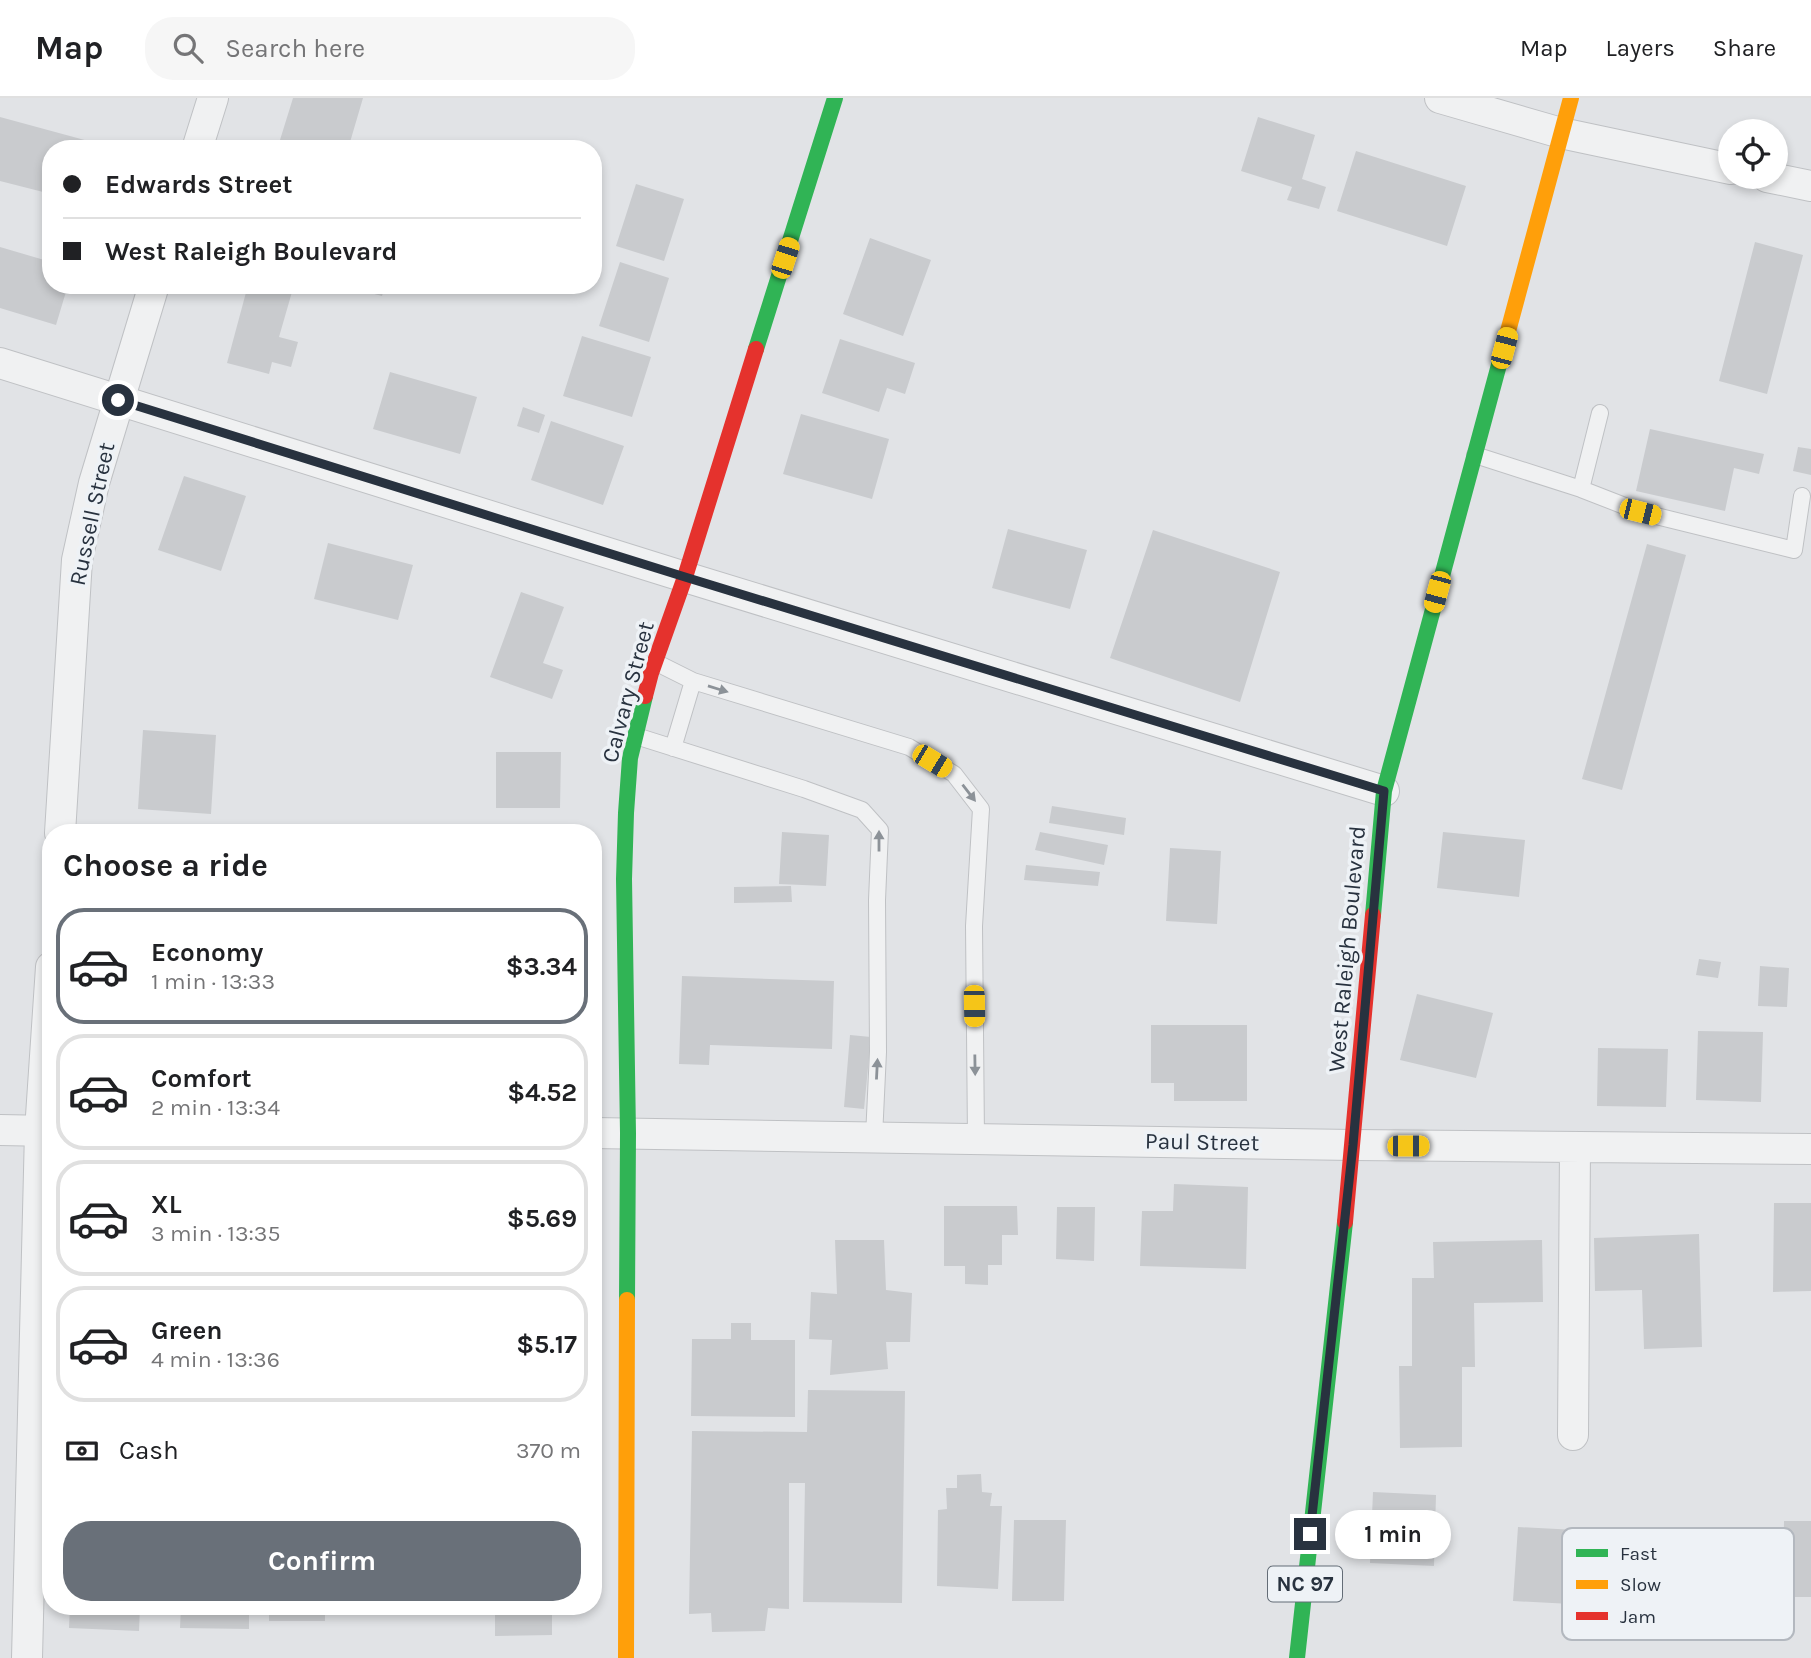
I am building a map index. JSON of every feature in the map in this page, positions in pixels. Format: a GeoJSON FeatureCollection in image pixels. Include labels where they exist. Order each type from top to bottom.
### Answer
{"type":"FeatureCollection","features":[{"type":"Feature","properties":{"kind":"street"},"geometry":{"type":"LineString","coordinates":[[200,140],[213,98]]}},
{"type":"Feature","properties":{"kind":"street","name":"Calvary Street"},"geometry":{"type":"LineString","coordinates":[[626,1658],[628,1133],[624,879],[625,813],[630,758],[655,662],[685,577],[835,98]]}},
{"type":"Feature","properties":{"kind":"street"},"geometry":{"type":"LineString","coordinates":[[1440,98],[1561,133],[1718,166]]}},
{"type":"Feature","properties":{"kind":"street","name":"West Raleigh Boulevard"},"geometry":{"type":"LineString","coordinates":[[1297,1658],[1353,1145],[1384,791],[1571,98]]}},
{"type":"Feature","properties":{"kind":"street"},"geometry":{"type":"LineString","coordinates":[[1788,181],[1811,186]]}},
{"type":"Feature","properties":{"kind":"street","name":"Russell Street"},"geometry":{"type":"LineString","coordinates":[[61,824],[78,560],[94,483],[151,294]]}},
{"type":"Feature","properties":{"kind":"street"},"geometry":{"type":"LineString","coordinates":[[0,363],[1384,791]]}},
{"type":"Feature","properties":{"kind":"street"},"geometry":{"type":"LineString","coordinates":[[0,1130],[42,1131]]}},
{"type":"Feature","properties":{"kind":"street","name":"Paul Street"},"geometry":{"type":"LineString","coordinates":[[602,1133],[1811,1149]]}},
{"type":"Feature","properties":{"kind":"street"},"geometry":{"type":"LineString","coordinates":[[1573,1435],[1575,1147]]}},
{"type":"Feature","properties":{"kind":"street"},"geometry":{"type":"LineString","coordinates":[[27,1658],[42,1219]]}},
{"type":"Feature","properties":{"kind":"lane"},"geometry":{"type":"LineString","coordinates":[[1581,489],[1600,413]]}},
{"type":"Feature","properties":{"kind":"lane"},"geometry":{"type":"LineString","coordinates":[[1475,455],[1581,489],[1640,512],[1794,550],[1802,496]]}},
{"type":"Feature","properties":{"kind":"lane"},"geometry":{"type":"LineString","coordinates":[[655,662],[693,681],[909,747],[954,774],[981,809],[974,926],[976,1138]]}},
{"type":"Feature","properties":{"kind":"lane"},"geometry":{"type":"LineString","coordinates":[[673,748],[693,681]]}},
{"type":"Feature","properties":{"kind":"lane"},"geometry":{"type":"LineString","coordinates":[[636,736],[862,810],[880,830],[877,900],[878,1052],[874,1137]]}},
{"type":"Feature","properties":{"kind":"building"},"geometry":{"type":"Polygon","coordinates":[[[293,98],[363,98],[351,140],[280,140],[293,98]]]}},
{"type":"Feature","properties":{"kind":"building"},"geometry":{"type":"Polygon","coordinates":[[[0,117],[85,140],[42,140],[42,192],[0,181],[0,117]]]}},
{"type":"Feature","properties":{"kind":"building"},"geometry":{"type":"Polygon","coordinates":[[[1258,117],[1315,135],[1302,179],[1326,187],[1319,209],[1287,200],[1292,187],[1241,171],[1258,117]]]}},
{"type":"Feature","properties":{"kind":"building"},"geometry":{"type":"Polygon","coordinates":[[[1356,151],[1466,186],[1447,246],[1337,211],[1356,151]]]}},
{"type":"Feature","properties":{"kind":"building"},"geometry":{"type":"Polygon","coordinates":[[[636,184],[684,199],[664,261],[616,246],[636,184]]]}},
{"type":"Feature","properties":{"kind":"building"},"geometry":{"type":"Polygon","coordinates":[[[870,238],[931,260],[903,336],[843,314],[870,238]]]}},
{"type":"Feature","properties":{"kind":"building"},"geometry":{"type":"Polygon","coordinates":[[[1755,242],[1803,255],[1767,394],[1719,381],[1755,242]]]}},
{"type":"Feature","properties":{"kind":"building"},"geometry":{"type":"Polygon","coordinates":[[[0,247],[42,259],[42,294],[65,294],[56,325],[0,308],[0,247]]]}},
{"type":"Feature","properties":{"kind":"building"},"geometry":{"type":"Polygon","coordinates":[[[620,262],[669,278],[649,342],[599,326],[620,262]]]}},
{"type":"Feature","properties":{"kind":"building"},"geometry":{"type":"Polygon","coordinates":[[[246,294],[291,294],[279,337],[298,342],[291,367],[272,362],[269,374],[227,363],[246,294]]]}},
{"type":"Feature","properties":{"kind":"building"},"geometry":{"type":"Polygon","coordinates":[[[582,336],[651,357],[632,417],[563,396],[582,336]]]}},
{"type":"Feature","properties":{"kind":"building"},"geometry":{"type":"Polygon","coordinates":[[[840,339],[915,363],[905,394],[887,388],[879,412],[822,393],[840,339]]]}},
{"type":"Feature","properties":{"kind":"building"},"geometry":{"type":"Polygon","coordinates":[[[390,372],[477,397],[460,454],[373,429],[390,372]]]}},
{"type":"Feature","properties":{"kind":"building"},"geometry":{"type":"Polygon","coordinates":[[[523,407],[545,415],[539,433],[517,426],[523,407]]]}},
{"type":"Feature","properties":{"kind":"building"},"geometry":{"type":"Polygon","coordinates":[[[801,414],[889,439],[872,499],[783,474],[801,414]]]}},
{"type":"Feature","properties":{"kind":"building"},"geometry":{"type":"Polygon","coordinates":[[[551,421],[624,446],[603,505],[531,480],[551,421]]]}},
{"type":"Feature","properties":{"kind":"building"},"geometry":{"type":"Polygon","coordinates":[[[1650,429],[1764,454],[1759,474],[1734,468],[1725,511],[1636,491],[1650,429]]]}},
{"type":"Feature","properties":{"kind":"building"},"geometry":{"type":"Polygon","coordinates":[[[1798,447],[1811,449],[1811,475],[1793,471],[1798,447]]]}},
{"type":"Feature","properties":{"kind":"building"},"geometry":{"type":"Polygon","coordinates":[[[184,476],[246,496],[221,571],[158,550],[184,476]]]}},
{"type":"Feature","properties":{"kind":"building"},"geometry":{"type":"Polygon","coordinates":[[[1008,529],[1087,550],[1070,609],[992,588],[1008,529]]]}},
{"type":"Feature","properties":{"kind":"building"},"geometry":{"type":"Polygon","coordinates":[[[1153,530],[1280,572],[1240,702],[1110,658],[1153,530]]]}},
{"type":"Feature","properties":{"kind":"building"},"geometry":{"type":"Polygon","coordinates":[[[328,543],[413,565],[398,620],[314,599],[328,543]]]}},
{"type":"Feature","properties":{"kind":"building"},"geometry":{"type":"Polygon","coordinates":[[[1647,544],[1686,555],[1622,790],[1582,779],[1647,544]]]}},
{"type":"Feature","properties":{"kind":"building"},"geometry":{"type":"Polygon","coordinates":[[[521,592],[564,607],[543,663],[563,670],[552,699],[490,677],[521,592]]]}},
{"type":"Feature","properties":{"kind":"building"},"geometry":{"type":"Polygon","coordinates":[[[143,730],[216,735],[211,814],[138,809],[143,730]]]}},
{"type":"Feature","properties":{"kind":"building"},"geometry":{"type":"Polygon","coordinates":[[[496,752],[561,752],[560,808],[496,808],[496,752]]]}},
{"type":"Feature","properties":{"kind":"building"},"geometry":{"type":"Polygon","coordinates":[[[1052,806],[1126,818],[1124,835],[1049,823],[1052,806]]]}},
{"type":"Feature","properties":{"kind":"building"},"geometry":{"type":"Polygon","coordinates":[[[782,832],[829,835],[826,886],[779,884],[782,832]]]}},
{"type":"Feature","properties":{"kind":"building"},"geometry":{"type":"Polygon","coordinates":[[[1040,832],[1108,845],[1104,865],[1035,850],[1040,832]]]}},
{"type":"Feature","properties":{"kind":"building"},"geometry":{"type":"Polygon","coordinates":[[[1443,832],[1525,840],[1519,897],[1437,888],[1443,832]]]}},
{"type":"Feature","properties":{"kind":"building"},"geometry":{"type":"Polygon","coordinates":[[[1170,848],[1221,851],[1217,924],[1166,921],[1170,848]]]}},
{"type":"Feature","properties":{"kind":"building"},"geometry":{"type":"Polygon","coordinates":[[[1026,865],[1100,872],[1098,886],[1024,880],[1026,865]]]}},
{"type":"Feature","properties":{"kind":"building"},"geometry":{"type":"Polygon","coordinates":[[[791,886],[792,902],[734,903],[734,887],[791,886]]]}},
{"type":"Feature","properties":{"kind":"building"},"geometry":{"type":"Polygon","coordinates":[[[1699,959],[1721,962],[1718,978],[1696,975],[1699,959]]]}},
{"type":"Feature","properties":{"kind":"building"},"geometry":{"type":"Polygon","coordinates":[[[1760,966],[1789,968],[1787,1007],[1758,1006],[1760,966]]]}},
{"type":"Feature","properties":{"kind":"building"},"geometry":{"type":"Polygon","coordinates":[[[682,976],[834,981],[832,1049],[710,1045],[709,1065],[679,1064],[682,976]]]}},
{"type":"Feature","properties":{"kind":"building"},"geometry":{"type":"Polygon","coordinates":[[[1417,994],[1493,1013],[1476,1078],[1400,1060],[1417,994]]]}},
{"type":"Feature","properties":{"kind":"building"},"geometry":{"type":"Polygon","coordinates":[[[1151,1025],[1247,1025],[1247,1101],[1174,1101],[1174,1083],[1151,1083],[1151,1025]]]}},
{"type":"Feature","properties":{"kind":"building"},"geometry":{"type":"Polygon","coordinates":[[[1698,1031],[1763,1032],[1761,1102],[1696,1100],[1698,1031]]]}},
{"type":"Feature","properties":{"kind":"building"},"geometry":{"type":"Polygon","coordinates":[[[850,1035],[871,1037],[864,1109],[844,1107],[850,1035]]]}},
{"type":"Feature","properties":{"kind":"building"},"geometry":{"type":"Polygon","coordinates":[[[1598,1048],[1668,1049],[1666,1107],[1597,1106],[1598,1048]]]}},
{"type":"Feature","properties":{"kind":"building"},"geometry":{"type":"Polygon","coordinates":[[[1174,1184],[1248,1187],[1246,1269],[1140,1266],[1142,1211],[1173,1211],[1174,1184]]]}},
{"type":"Feature","properties":{"kind":"building"},"geometry":{"type":"Polygon","coordinates":[[[1774,1203],[1811,1203],[1811,1291],[1773,1292],[1774,1203]]]}},
{"type":"Feature","properties":{"kind":"building"},"geometry":{"type":"Polygon","coordinates":[[[944,1206],[1017,1206],[1018,1235],[1002,1235],[1002,1265],[988,1265],[988,1285],[965,1284],[965,1266],[944,1266],[944,1206]]]}},
{"type":"Feature","properties":{"kind":"building"},"geometry":{"type":"Polygon","coordinates":[[[1057,1207],[1095,1207],[1094,1261],[1056,1259],[1057,1207]]]}},
{"type":"Feature","properties":{"kind":"building"},"geometry":{"type":"Polygon","coordinates":[[[1699,1234],[1702,1347],[1644,1349],[1642,1290],[1595,1291],[1594,1238],[1699,1234]]]}},
{"type":"Feature","properties":{"kind":"building"},"geometry":{"type":"Polygon","coordinates":[[[835,1240],[884,1240],[886,1290],[912,1293],[910,1342],[886,1342],[888,1369],[830,1375],[832,1340],[809,1339],[811,1292],[837,1294],[835,1240]]]}},
{"type":"Feature","properties":{"kind":"building"},"geometry":{"type":"Polygon","coordinates":[[[1542,1240],[1543,1302],[1474,1303],[1475,1367],[1462,1367],[1462,1447],[1400,1448],[1399,1366],[1412,1366],[1412,1278],[1434,1278],[1433,1242],[1542,1240]]]}},
{"type":"Feature","properties":{"kind":"building"},"geometry":{"type":"Polygon","coordinates":[[[731,1323],[751,1323],[751,1340],[795,1340],[795,1417],[691,1416],[692,1339],[731,1339],[731,1323]]]}},
{"type":"Feature","properties":{"kind":"building"},"geometry":{"type":"Polygon","coordinates":[[[808,1390],[905,1391],[902,1603],[803,1602],[805,1483],[789,1483],[789,1609],[768,1608],[765,1631],[712,1632],[711,1613],[689,1614],[692,1431],[807,1432],[808,1390]]]}},
{"type":"Feature","properties":{"kind":"building"},"geometry":{"type":"Polygon","coordinates":[[[981,1474],[982,1492],[992,1493],[990,1506],[1002,1506],[998,1589],[937,1586],[938,1510],[947,1509],[946,1488],[957,1488],[957,1475],[981,1474]]]}},
{"type":"Feature","properties":{"kind":"building"},"geometry":{"type":"Polygon","coordinates":[[[1373,1492],[1436,1495],[1434,1566],[1370,1563],[1373,1492]]]}},
{"type":"Feature","properties":{"kind":"building"},"geometry":{"type":"Polygon","coordinates":[[[1014,1520],[1066,1520],[1064,1601],[1012,1601],[1014,1520]]]}},
{"type":"Feature","properties":{"kind":"building"},"geometry":{"type":"Polygon","coordinates":[[[1784,1521],[1811,1521],[1811,1597],[1794,1597],[1794,1528],[1784,1528],[1784,1521]]]}},
{"type":"Feature","properties":{"kind":"building"},"geometry":{"type":"Polygon","coordinates":[[[1518,1527],[1562,1529],[1562,1604],[1513,1601],[1518,1527]]]}},
{"type":"Feature","properties":{"kind":"building"},"geometry":{"type":"Polygon","coordinates":[[[70,1615],[140,1615],[139,1631],[69,1628],[70,1615]]]}},
{"type":"Feature","properties":{"kind":"building"},"geometry":{"type":"Polygon","coordinates":[[[181,1615],[249,1615],[249,1629],[180,1628],[181,1615]]]}},
{"type":"Feature","properties":{"kind":"building"},"geometry":{"type":"Polygon","coordinates":[[[269,1615],[325,1615],[325,1621],[269,1621],[269,1615]]]}},
{"type":"Feature","properties":{"kind":"building"},"geometry":{"type":"Polygon","coordinates":[[[495,1615],[552,1615],[552,1635],[495,1636],[495,1615]]]}},
{"type":"Feature","properties":{"kind":"traffic: fast"},"geometry":{"type":"LineString","coordinates":[[756,349],[835,98]]}},
{"type":"Feature","properties":{"kind":"traffic: fast"},"geometry":{"type":"LineString","coordinates":[[1373,915],[1384,791],[1500,361]]}},
{"type":"Feature","properties":{"kind":"traffic: fast"},"geometry":{"type":"LineString","coordinates":[[627,1300],[628,1133],[624,879],[630,758],[645,696]]}},
{"type":"Feature","properties":{"kind":"traffic: fast"},"geometry":{"type":"LineString","coordinates":[[1297,1658],[1345,1222]]}},
{"type":"Feature","properties":{"kind":"traffic: slow"},"geometry":{"type":"LineString","coordinates":[[1500,361],[1571,98]]}},
{"type":"Feature","properties":{"kind":"traffic: slow"},"geometry":{"type":"LineString","coordinates":[[626,1658],[627,1300]]}},
{"type":"Feature","properties":{"kind":"traffic: jam"},"geometry":{"type":"LineString","coordinates":[[645,696],[756,349]]}},
{"type":"Feature","properties":{"kind":"traffic: jam"},"geometry":{"type":"LineString","coordinates":[[1345,1222],[1373,915]]}},
{"type":"Feature","properties":{"kind":"route"},"geometry":{"type":"LineString","coordinates":[[118,400],[1384,791],[1353,1145],[1310,1534]]}}]}
